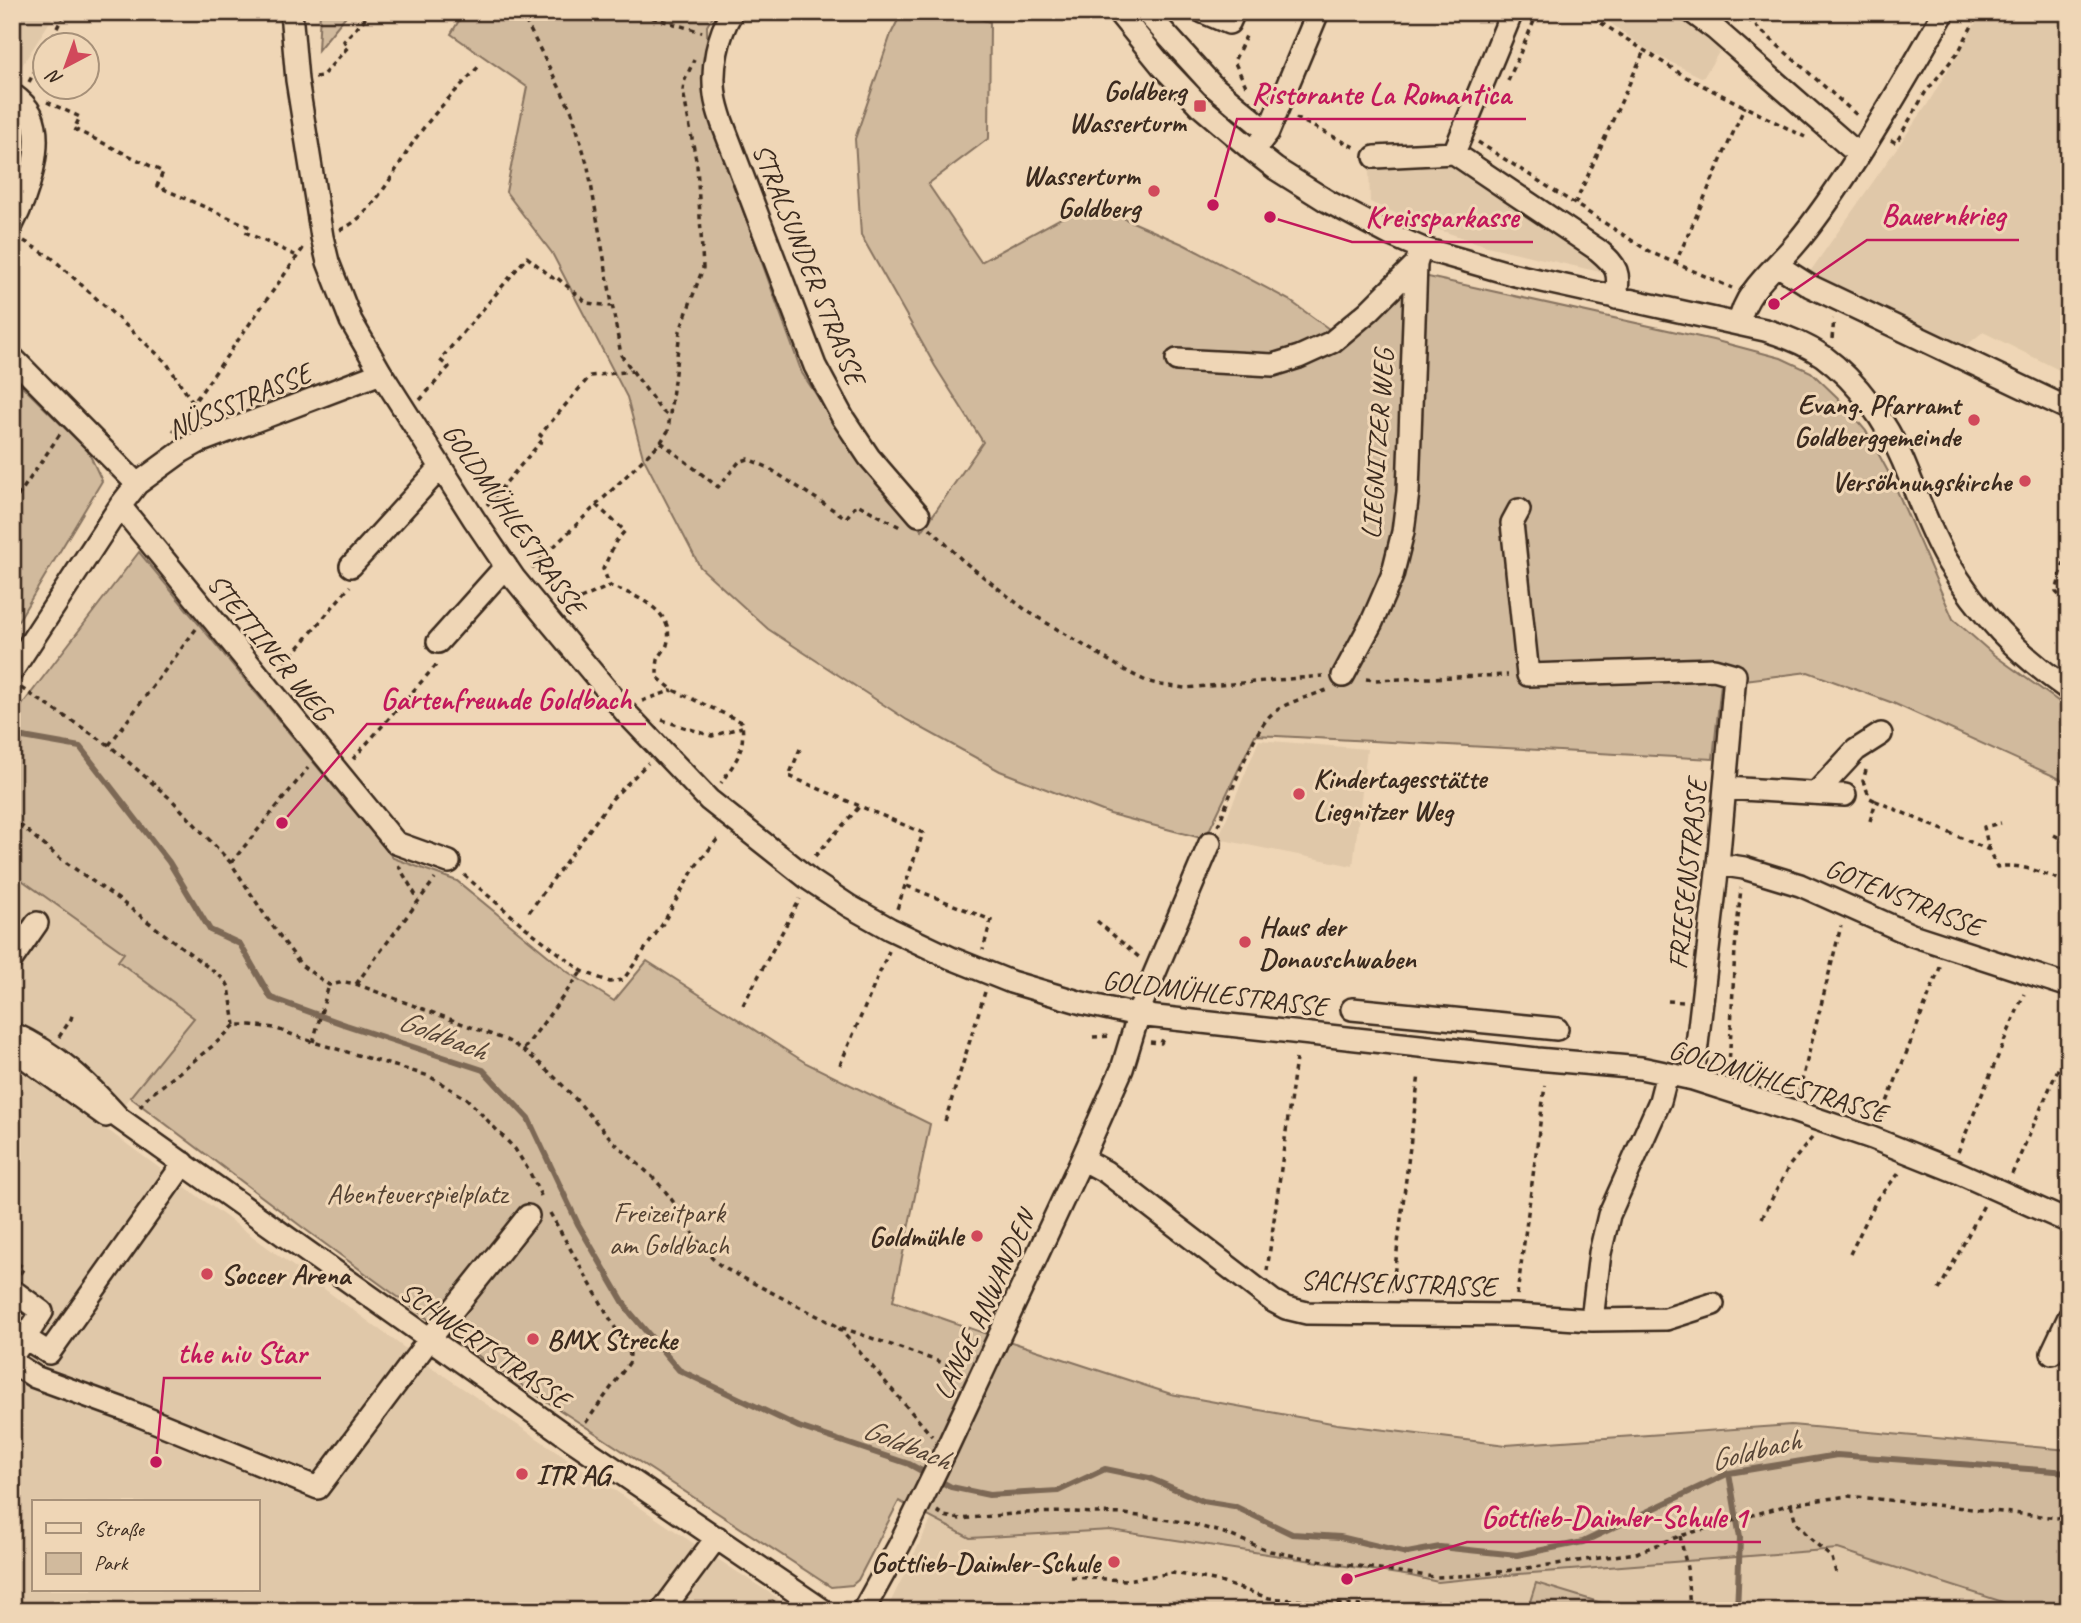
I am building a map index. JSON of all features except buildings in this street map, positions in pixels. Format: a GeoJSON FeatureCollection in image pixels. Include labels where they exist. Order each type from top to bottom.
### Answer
{"type":"FeatureCollection","features":[{"type":"Feature","properties":{"kind":"street","name":"GOLDMÜHLESTRASSE"},"geometry":{"type":"LineString","coordinates":[[291,12],[297,80],[320,230],[328,262],[351,321],[381,373],[512,574],[627,714],[709,800],[732,820],[810,871],[849,906],[896,924],[992,975],[1072,1000],[1138,1015],[1641,1068],[1693,1079],[1872,1138],[2069,1222]]}},
{"type":"Feature","properties":{"kind":"street","name":"STRALSUNDER STRASSE"},"geometry":{"type":"LineString","coordinates":[[732,12],[721,35],[715,61],[714,93],[722,122],[815,366],[843,418],[912,522]]}},
{"type":"Feature","properties":{"kind":"street"},"geometry":{"type":"LineString","coordinates":[[1118,12],[1162,66],[1200,106],[1253,151],[1327,201],[1391,235],[1418,256],[1739,324],[1788,337],[1823,356],[1851,381],[1890,434],[1945,556],[1978,606],[2010,643],[2038,669],[2069,690]]}},
{"type":"Feature","properties":{"kind":"street"},"geometry":{"type":"LineString","coordinates":[[1146,12],[1212,85],[1268,132]]}},
{"type":"Feature","properties":{"kind":"street"},"geometry":{"type":"LineString","coordinates":[[1203,12],[1229,23],[1234,12]]}},
{"type":"Feature","properties":{"kind":"street"},"geometry":{"type":"LineString","coordinates":[[1253,151],[1268,132],[1318,12]]}},
{"type":"Feature","properties":{"kind":"street"},"geometry":{"type":"LineString","coordinates":[[1454,153],[1512,12]]}},
{"type":"Feature","properties":{"kind":"street"},"geometry":{"type":"LineString","coordinates":[[1692,12],[1859,155]]}},
{"type":"Feature","properties":{"kind":"street"},"geometry":{"type":"LineString","coordinates":[[1739,324],[1741,310],[1749,295],[1806,233],[1875,130],[1944,12]]}},
{"type":"Feature","properties":{"kind":"street"},"geometry":{"type":"LineString","coordinates":[[17,232],[36,143],[35,127],[30,113],[18,96]]}},
{"type":"Feature","properties":{"kind":"street"},"geometry":{"type":"LineString","coordinates":[[1375,157],[1454,153],[1611,261],[1619,279],[1616,298]]}},
{"type":"Feature","properties":{"kind":"street"},"geometry":{"type":"LineString","coordinates":[[1177,360],[1273,365],[1299,357],[1332,342],[1369,311],[1418,256]]}},
{"type":"Feature","properties":{"kind":"street","name":"LIEGNITZER WEG"},"geometry":{"type":"LineString","coordinates":[[1336,682],[1372,622],[1392,576],[1403,532],[1408,492],[1418,256]]}},
{"type":"Feature","properties":{"kind":"street"},"geometry":{"type":"LineString","coordinates":[[1777,265],[1792,276],[1835,298],[2069,409]]}},
{"type":"Feature","properties":{"kind":"street"},"geometry":{"type":"LineString","coordinates":[[12,357],[137,484]]}},
{"type":"Feature","properties":{"kind":"street","name":"NÜSSSTRASSE"},"geometry":{"type":"LineString","coordinates":[[12,671],[137,484],[199,442],[381,373]]}},
{"type":"Feature","properties":{"kind":"street"},"geometry":{"type":"LineString","coordinates":[[351,566],[441,467]]}},
{"type":"Feature","properties":{"kind":"street","name":"STETTINER WEG"},"geometry":{"type":"LineString","coordinates":[[120,506],[396,843],[449,862]]}},
{"type":"Feature","properties":{"kind":"street"},"geometry":{"type":"LineString","coordinates":[[1519,510],[1513,523],[1528,675]]}},
{"type":"Feature","properties":{"kind":"street"},"geometry":{"type":"LineString","coordinates":[[438,642],[512,574]]}},
{"type":"Feature","properties":{"kind":"street","name":"FRIESENSTRASSE"},"geometry":{"type":"LineString","coordinates":[[1528,675],[1714,669],[1735,675],[1718,864],[1693,1079]]}},
{"type":"Feature","properties":{"kind":"street"},"geometry":{"type":"LineString","coordinates":[[1816,793],[1856,750],[1881,734]]}},
{"type":"Feature","properties":{"kind":"street"},"geometry":{"type":"LineString","coordinates":[[1725,788],[1845,795]]}},
{"type":"Feature","properties":{"kind":"street"},"geometry":{"type":"LineString","coordinates":[[1138,1015],[1210,843]]}},
{"type":"Feature","properties":{"kind":"street","name":"GOTENSTRASSE"},"geometry":{"type":"LineString","coordinates":[[1718,864],[1744,868],[1800,885],[1912,936],[2069,986]]}},
{"type":"Feature","properties":{"kind":"street"},"geometry":{"type":"LineString","coordinates":[[12,959],[37,923]]}},
{"type":"Feature","properties":{"kind":"street"},"geometry":{"type":"LineString","coordinates":[[1352,1009],[1557,1029]]}},
{"type":"Feature","properties":{"kind":"street","name":"LANGE ANWANDEN"},"geometry":{"type":"LineString","coordinates":[[863,1611],[900,1544],[982,1378],[1122,1069],[1138,1015]]}},
{"type":"Feature","properties":{"kind":"street"},"geometry":{"type":"LineString","coordinates":[[1448,1049],[1451,1018]]}},
{"type":"Feature","properties":{"kind":"street","name":"SCHWERTSTRASSE"},"geometry":{"type":"LineString","coordinates":[[12,1033],[64,1062],[123,1121],[429,1340],[824,1611]]}},
{"type":"Feature","properties":{"kind":"street","name":"SCHWERTSTRASSE"},"geometry":{"type":"LineString","coordinates":[[12,1043],[20,1054],[105,1116],[123,1121]]}},
{"type":"Feature","properties":{"kind":"street"},"geometry":{"type":"LineString","coordinates":[[1592,1320],[1600,1254],[1609,1215],[1660,1101],[1667,1074]]}},
{"type":"Feature","properties":{"kind":"street","name":"SACHSENSTRASSE"},"geometry":{"type":"LineString","coordinates":[[1082,1159],[1106,1172],[1264,1294],[1286,1308],[1307,1313],[1515,1315],[1592,1320],[1666,1319],[1713,1304]]}},
{"type":"Feature","properties":{"kind":"street"},"geometry":{"type":"LineString","coordinates":[[25,1338],[49,1353],[184,1163]]}},
{"type":"Feature","properties":{"kind":"street"},"geometry":{"type":"LineString","coordinates":[[12,1362],[35,1377],[126,1410],[318,1488],[429,1340],[528,1216]]}},
{"type":"Feature","properties":{"kind":"street"},"geometry":{"type":"LineString","coordinates":[[12,1356],[42,1312],[16,1293]]}},
{"type":"Feature","properties":{"kind":"street"},"geometry":{"type":"LineString","coordinates":[[2052,1353],[2068,1322]]}},
{"type":"Feature","properties":{"kind":"street"},"geometry":{"type":"LineString","coordinates":[[662,1611],[717,1537]]}},
{"type":"Feature","properties":{"kind":"path"},"geometry":{"type":"LineString","coordinates":[[55,32],[65,12]]}},
{"type":"Feature","properties":{"kind":"path"},"geometry":{"type":"LineString","coordinates":[[297,80],[322,76],[348,47],[344,41],[370,12]]}},
{"type":"Feature","properties":{"kind":"path"},"geometry":{"type":"LineString","coordinates":[[521,12],[572,112],[588,167],[621,355],[660,409],[670,418]]}},
{"type":"Feature","properties":{"kind":"path"},"geometry":{"type":"LineString","coordinates":[[633,12],[709,34]]}},
{"type":"Feature","properties":{"kind":"path"},"geometry":{"type":"LineString","coordinates":[[1507,84],[1538,12]]}},
{"type":"Feature","properties":{"kind":"path"},"geometry":{"type":"LineString","coordinates":[[1584,12],[1686,77],[1813,141]]}},
{"type":"Feature","properties":{"kind":"path"},"geometry":{"type":"LineString","coordinates":[[1740,12],[1875,130],[1896,143],[1925,93],[1959,51],[1979,12]]}},
{"type":"Feature","properties":{"kind":"path"},"geometry":{"type":"LineString","coordinates":[[1246,37],[1234,61],[1246,86]]}},
{"type":"Feature","properties":{"kind":"path"},"geometry":{"type":"LineString","coordinates":[[1575,204],[1644,51]]}},
{"type":"Feature","properties":{"kind":"path"},"geometry":{"type":"LineString","coordinates":[[512,574],[596,505],[661,442],[668,431],[680,331],[703,268],[697,165],[683,91],[688,72],[698,52]]}},
{"type":"Feature","properties":{"kind":"path"},"geometry":{"type":"LineString","coordinates":[[169,436],[297,256],[320,230],[357,220],[382,189],[419,134],[481,64]]}},
{"type":"Feature","properties":{"kind":"path"},"geometry":{"type":"LineString","coordinates":[[32,73],[18,96],[80,117],[74,129],[163,172],[157,186],[248,226],[245,232],[297,256]]}},
{"type":"Feature","properties":{"kind":"path"},"geometry":{"type":"LineString","coordinates":[[1675,264],[1745,106]]}},
{"type":"Feature","properties":{"kind":"path"},"geometry":{"type":"LineString","coordinates":[[1277,108],[1375,157]]}},
{"type":"Feature","properties":{"kind":"path"},"geometry":{"type":"LineString","coordinates":[[1462,134],[1650,252],[1737,290]]}},
{"type":"Feature","properties":{"kind":"path"},"geometry":{"type":"LineString","coordinates":[[17,232],[52,258],[166,362],[193,403]]}},
{"type":"Feature","properties":{"kind":"path"},"geometry":{"type":"LineString","coordinates":[[427,391],[449,367],[440,360],[527,257],[587,303],[612,306]]}},
{"type":"Feature","properties":{"kind":"path"},"geometry":{"type":"LineString","coordinates":[[1823,356],[1832,341],[1835,298]]}},
{"type":"Feature","properties":{"kind":"path"},"geometry":{"type":"LineString","coordinates":[[474,519],[544,438],[540,435],[590,376],[632,371]]}},
{"type":"Feature","properties":{"kind":"path"},"geometry":{"type":"LineString","coordinates":[[12,505],[71,417]]}},
{"type":"Feature","properties":{"kind":"path"},"geometry":{"type":"LineString","coordinates":[[661,442],[718,486],[738,462],[748,459],[767,467],[846,517],[857,504],[912,522],[940,540],[1027,611],[1146,681],[1185,688],[1291,678],[1336,682],[1528,675]]}},
{"type":"Feature","properties":{"kind":"path"},"geometry":{"type":"LineString","coordinates":[[596,505],[625,531],[616,541],[603,569],[610,586]]}},
{"type":"Feature","properties":{"kind":"path"},"geometry":{"type":"LineString","coordinates":[[2069,543],[2056,592],[2069,606]]}},
{"type":"Feature","properties":{"kind":"path"},"geometry":{"type":"LineString","coordinates":[[562,607],[610,586],[637,596],[664,617],[668,630],[667,645],[658,661],[657,677],[673,690],[742,723],[744,743],[719,786]]}},
{"type":"Feature","properties":{"kind":"path"},"geometry":{"type":"LineString","coordinates":[[109,745],[207,615]]}},
{"type":"Feature","properties":{"kind":"path"},"geometry":{"type":"LineString","coordinates":[[284,664],[311,634]]}},
{"type":"Feature","properties":{"kind":"path"},"geometry":{"type":"LineString","coordinates":[[1210,843],[1258,732],[1271,715],[1292,701],[1336,682]]}},
{"type":"Feature","properties":{"kind":"path"},"geometry":{"type":"LineString","coordinates":[[12,683],[109,745],[173,801],[231,863],[301,965],[329,985],[345,982],[356,984],[524,1049],[660,1186],[711,1259],[838,1326],[982,1378]]}},
{"type":"Feature","properties":{"kind":"path"},"geometry":{"type":"LineString","coordinates":[[642,701],[673,690]]}},
{"type":"Feature","properties":{"kind":"path"},"geometry":{"type":"LineString","coordinates":[[349,763],[400,707]]}},
{"type":"Feature","properties":{"kind":"path"},"geometry":{"type":"LineString","coordinates":[[657,718],[712,736],[742,727]]}},
{"type":"Feature","properties":{"kind":"path"},"geometry":{"type":"LineString","coordinates":[[800,749],[789,776],[923,833],[896,924],[840,1065]]}},
{"type":"Feature","properties":{"kind":"path"},"geometry":{"type":"LineString","coordinates":[[530,912],[612,799],[660,750]]}},
{"type":"Feature","properties":{"kind":"path"},"geometry":{"type":"LineString","coordinates":[[231,863],[320,753]]}},
{"type":"Feature","properties":{"kind":"path"},"geometry":{"type":"LineString","coordinates":[[1867,766],[1863,781],[1870,798],[1989,850]]}},
{"type":"Feature","properties":{"kind":"path"},"geometry":{"type":"LineString","coordinates":[[1870,821],[1876,801]]}},
{"type":"Feature","properties":{"kind":"path"},"geometry":{"type":"LineString","coordinates":[[743,1005],[810,871],[860,806]]}},
{"type":"Feature","properties":{"kind":"path"},"geometry":{"type":"LineString","coordinates":[[12,818],[58,857],[225,981],[229,988],[235,1025]]}},
{"type":"Feature","properties":{"kind":"path"},"geometry":{"type":"LineString","coordinates":[[356,984],[418,899],[449,862],[582,971],[610,982],[623,980],[662,925],[695,867],[732,820]]}},
{"type":"Feature","properties":{"kind":"path"},"geometry":{"type":"LineString","coordinates":[[2001,823],[1984,827],[1989,850],[1997,867],[2018,867],[2067,883]]}},
{"type":"Feature","properties":{"kind":"path"},"geometry":{"type":"LineString","coordinates":[[2054,835],[2069,843]]}},
{"type":"Feature","properties":{"kind":"path"},"geometry":{"type":"LineString","coordinates":[[2068,865],[2063,874],[2069,902]]}},
{"type":"Feature","properties":{"kind":"path"},"geometry":{"type":"LineString","coordinates":[[398,868],[418,899]]}},
{"type":"Feature","properties":{"kind":"path"},"geometry":{"type":"LineString","coordinates":[[906,886],[991,920],[982,953]]}},
{"type":"Feature","properties":{"kind":"path"},"geometry":{"type":"LineString","coordinates":[[1729,1067],[1738,905]]}},
{"type":"Feature","properties":{"kind":"path"},"geometry":{"type":"LineString","coordinates":[[1097,921],[1138,957]]}},
{"type":"Feature","properties":{"kind":"path"},"geometry":{"type":"LineString","coordinates":[[1799,1095],[1841,928]]}},
{"type":"Feature","properties":{"kind":"path"},"geometry":{"type":"LineString","coordinates":[[1882,1112],[1942,962]]}},
{"type":"Feature","properties":{"kind":"path"},"geometry":{"type":"LineString","coordinates":[[524,1049],[582,971]]}},
{"type":"Feature","properties":{"kind":"path"},"geometry":{"type":"LineString","coordinates":[[945,1121],[992,975]]}},
{"type":"Feature","properties":{"kind":"path"},"geometry":{"type":"LineString","coordinates":[[314,1039],[329,985]]}},
{"type":"Feature","properties":{"kind":"path"},"geometry":{"type":"LineString","coordinates":[[1962,1144],[2023,997]]}},
{"type":"Feature","properties":{"kind":"path"},"geometry":{"type":"LineString","coordinates":[[53,1046],[73,1012]]}},
{"type":"Feature","properties":{"kind":"path"},"geometry":{"type":"LineString","coordinates":[[123,1121],[235,1025],[274,1028],[314,1039],[429,1076],[467,1099],[515,1149],[630,1354],[629,1363],[572,1440]]}},
{"type":"Feature","properties":{"kind":"path"},"geometry":{"type":"LineString","coordinates":[[1093,1037],[1114,1036]]}},
{"type":"Feature","properties":{"kind":"path"},"geometry":{"type":"LineString","coordinates":[[2009,1179],[2069,1044]]}},
{"type":"Feature","properties":{"kind":"path"},"geometry":{"type":"LineString","coordinates":[[1264,1294],[1296,1059]]}},
{"type":"Feature","properties":{"kind":"path"},"geometry":{"type":"LineString","coordinates":[[1389,1315],[1419,1074]]}},
{"type":"Feature","properties":{"kind":"path"},"geometry":{"type":"LineString","coordinates":[[1515,1315],[1545,1086]]}},
{"type":"Feature","properties":{"kind":"path"},"geometry":{"type":"LineString","coordinates":[[1762,1219],[1789,1166],[1816,1133]]}},
{"type":"Feature","properties":{"kind":"path"},"geometry":{"type":"LineString","coordinates":[[1850,1254],[1877,1199],[1904,1167]]}},
{"type":"Feature","properties":{"kind":"path"},"geometry":{"type":"LineString","coordinates":[[1939,1290],[1987,1200]]}},
{"type":"Feature","properties":{"kind":"path"},"geometry":{"type":"LineString","coordinates":[[838,1326],[944,1454]]}},
{"type":"Feature","properties":{"kind":"path"},"geometry":{"type":"LineString","coordinates":[[925,1493],[943,1516],[960,1519],[1023,1513],[1124,1514],[1184,1522],[1270,1550],[1316,1560],[1435,1577],[1476,1575],[1636,1553],[1680,1536],[1791,1504],[1848,1496],[2069,1519]]}},
{"type":"Feature","properties":{"kind":"path"},"geometry":{"type":"LineString","coordinates":[[1791,1504],[1796,1522],[1832,1558],[1836,1573]]}},
{"type":"Feature","properties":{"kind":"path"},"geometry":{"type":"LineString","coordinates":[[1680,1536],[1688,1568],[1690,1611]]}},
{"type":"Feature","properties":{"kind":"path"},"geometry":{"type":"LineString","coordinates":[[1071,1577],[1126,1580],[1173,1573],[1214,1580],[1269,1598],[1419,1611]]}},
{"type":"Feature","properties":{"kind":"shaded area"},"geometry":{"type":"Polygon","coordinates":[[[12,12],[56,12],[43,32],[32,32],[32,50],[14,78],[12,12]]]}},
{"type":"Feature","properties":{"kind":"shaded area"},"geometry":{"type":"Polygon","coordinates":[[[1596,12],[1680,12],[1724,44],[1703,78],[1648,51],[1596,12]]]}},
{"type":"Feature","properties":{"kind":"shaded area"},"geometry":{"type":"Polygon","coordinates":[[[1982,12],[2069,12],[2069,375],[1983,332],[1963,348],[1807,276],[1927,105],[1982,12]]]}},
{"type":"Feature","properties":{"kind":"shaded area"},"geometry":{"type":"Polygon","coordinates":[[[1446,163],[1595,261],[1600,272],[1487,246],[1413,221],[1370,202],[1369,167],[1446,163]]]}},
{"type":"Feature","properties":{"kind":"shaded area","name":"Kindertagesstätte Liegnitzer Weg"},"geometry":{"type":"Polygon","coordinates":[[[1259,740],[1367,749],[1353,866],[1218,839],[1259,740]]]}},
{"type":"Feature","properties":{"kind":"shaded area"},"geometry":{"type":"Polygon","coordinates":[[[12,873],[124,953],[118,961],[194,1018],[105,1128],[425,1363],[776,1597],[790,1611],[12,1611],[12,873]]]}},
{"type":"Feature","properties":{"kind":"shaded area","name":"Gottlieb-Daimler-Schule"},"geometry":{"type":"Polygon","coordinates":[[[932,1518],[970,1538],[1111,1530],[1438,1582],[1838,1549],[2031,1611],[886,1611],[932,1518]]]}},
{"type":"Feature","properties":{"kind":"green space"},"geometry":{"type":"Polygon","coordinates":[[[320,12],[349,12],[318,50],[320,12]]]}},
{"type":"Feature","properties":{"kind":"green space"},"geometry":{"type":"Polygon","coordinates":[[[464,12],[715,12],[707,26],[708,100],[728,169],[802,373],[848,443],[922,531],[983,442],[935,366],[861,235],[855,139],[891,34],[902,12],[956,12],[990,22],[989,138],[928,184],[981,262],[1081,207],[1112,213],[1185,245],[1289,300],[1347,342],[1424,276],[1713,340],[1781,358],[1811,372],[1866,431],[1891,477],[1953,619],[1994,655],[2069,709],[2069,783],[1893,703],[1808,672],[1721,683],[1713,759],[1255,735],[1205,839],[1110,814],[1000,771],[907,720],[768,629],[700,567],[643,457],[627,397],[552,253],[506,192],[527,87],[451,34],[464,12]]]}},
{"type":"Feature","properties":{"kind":"green space"},"geometry":{"type":"Polygon","coordinates":[[[12,376],[88,451],[102,481],[12,631],[12,376]]]}},
{"type":"Feature","properties":{"kind":"green space","name":"Freizeitpark am Goldbach"},"geometry":{"type":"Polygon","coordinates":[[[139,552],[393,858],[457,881],[568,972],[614,1001],[647,961],[806,1063],[930,1124],[893,1301],[1171,1394],[1337,1424],[1506,1445],[1791,1425],[2069,1450],[2069,1611],[2031,1611],[1838,1549],[1438,1582],[1111,1530],[970,1538],[899,1501],[858,1580],[852,1585],[831,1587],[491,1365],[130,1097],[194,1018],[118,961],[124,953],[12,873],[12,718],[139,552]]]}},
{"type":"Feature","properties":{"kind":"green space"},"geometry":{"type":"Polygon","coordinates":[[[1536,1583],[1628,1611],[1527,1611],[1536,1583]]]}},
{"type":"Feature","properties":{"kind":"waterway","name":"Goldbach"},"geometry":{"type":"LineString","coordinates":[[12,735],[80,747],[169,862],[210,930],[240,944],[271,998],[483,1070],[528,1118],[578,1224],[628,1310],[679,1370],[799,1427],[909,1464],[951,1487],[989,1495],[1058,1491],[1105,1469],[1149,1478],[1203,1501],[1234,1506],[1292,1534],[1340,1537],[1407,1553],[1440,1547],[1517,1555],[1583,1542],[1729,1473],[1837,1455],[2069,1472]]}},
{"type":"Feature","properties":{"kind":"waterway"},"geometry":{"type":"LineString","coordinates":[[1729,1473],[1740,1538],[1737,1611]]}},
{"type":"Feature","properties":{"kind":"place","name":"Goldberg Wasserturm"},"geometry":{"type":"Point","coordinates":[1200,106]}},
{"type":"Feature","properties":{"kind":"place","name":"Wasserturm Goldberg"},"geometry":{"type":"Point","coordinates":[1154,191]}},
{"type":"Feature","properties":{"kind":"place","name":"Ristorante La Romantica"},"geometry":{"type":"Point","coordinates":[1213,205]}},
{"type":"Feature","properties":{"kind":"place","name":"Kreissparkasse"},"geometry":{"type":"Point","coordinates":[1270,217]}},
{"type":"Feature","properties":{"kind":"place","name":"Bauernkrieg"},"geometry":{"type":"Point","coordinates":[1774,304]}},
{"type":"Feature","properties":{"kind":"place","name":"Evang. Pfarramt Goldberggemeinde"},"geometry":{"type":"Point","coordinates":[1974,420]}},
{"type":"Feature","properties":{"kind":"place","name":"Versöhnungskirche"},"geometry":{"type":"Point","coordinates":[2025,481]}},
{"type":"Feature","properties":{"kind":"place","name":"Kindertagesstätte Liegnitzer Weg"},"geometry":{"type":"Point","coordinates":[1299,794]}},
{"type":"Feature","properties":{"kind":"place","name":"Gartenfreunde Goldbach"},"geometry":{"type":"Point","coordinates":[282,823]}},
{"type":"Feature","properties":{"kind":"place","name":"Haus der Donauschwaben"},"geometry":{"type":"Point","coordinates":[1245,942]}},
{"type":"Feature","properties":{"kind":"place","name":"Goldmühle"},"geometry":{"type":"Point","coordinates":[977,1236]}},
{"type":"Feature","properties":{"kind":"place","name":"Soccer Arena"},"geometry":{"type":"Point","coordinates":[207,1274]}},
{"type":"Feature","properties":{"kind":"place","name":"BMX Strecke"},"geometry":{"type":"Point","coordinates":[533,1339]}},
{"type":"Feature","properties":{"kind":"place","name":"the niu Star"},"geometry":{"type":"Point","coordinates":[156,1462]}},
{"type":"Feature","properties":{"kind":"place","name":"ITR AG"},"geometry":{"type":"Point","coordinates":[522,1474]}},
{"type":"Feature","properties":{"kind":"place","name":"Gottlieb-Daimler-Schule"},"geometry":{"type":"Point","coordinates":[1114,1562]}},
{"type":"Feature","properties":{"kind":"place","name":"Gottlieb-Daimler-Schule 1"},"geometry":{"type":"Point","coordinates":[1347,1579]}},
{"type":"Feature","properties":{"kind":"park label","name":"Abenteuerspielplatz"},"geometry":{"type":"Point","coordinates":[417,1193]}}]}
